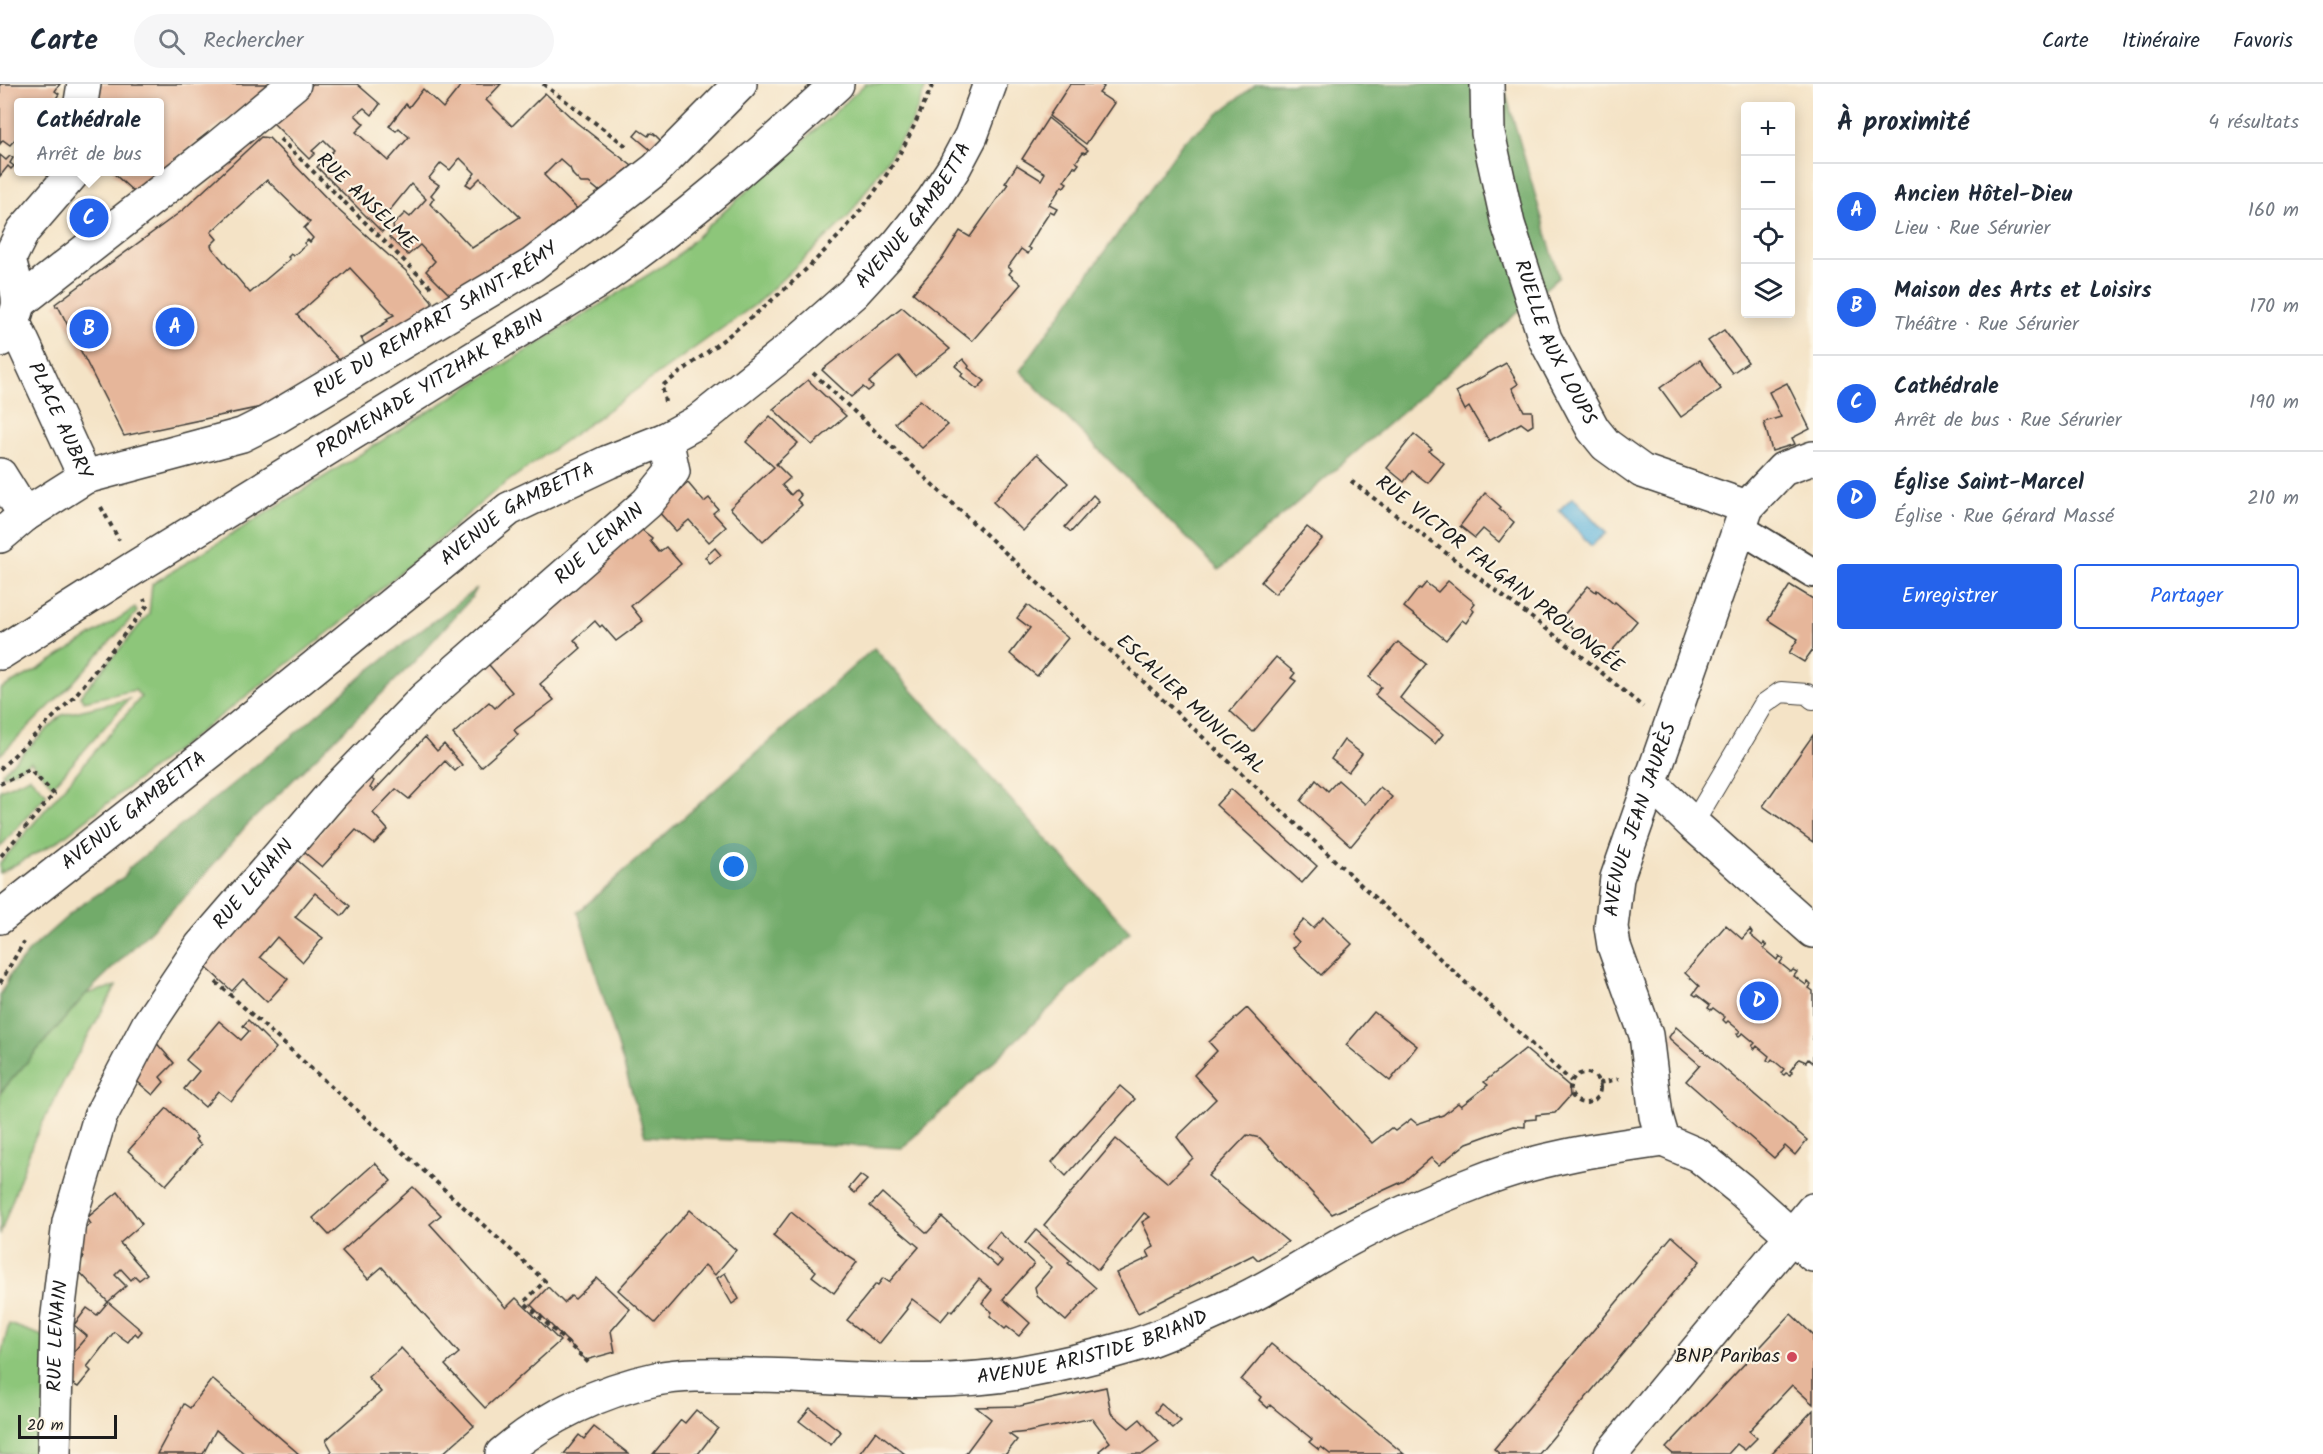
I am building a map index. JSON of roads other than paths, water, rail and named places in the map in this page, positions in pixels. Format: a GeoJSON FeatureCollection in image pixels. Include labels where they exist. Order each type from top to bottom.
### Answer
{"type":"FeatureCollection","features":[{"type":"Feature","properties":{"kind":"street"},"geometry":{"type":"LineString","coordinates":[[11,321],[294,84]]}},
{"type":"Feature","properties":{"kind":"street","name":"RUE DU REMPART SAINT-RÉMY"},"geometry":{"type":"LineString","coordinates":[[91,489],[242,435],[268,422],[532,265],[656,169],[740,84]]}},
{"type":"Feature","properties":{"kind":"street","name":"PROMENADE YITZHAK RABIN"},"geometry":{"type":"LineString","coordinates":[[0,653],[144,561],[603,278],[645,249],[713,194],[837,84]]}},
{"type":"Feature","properties":{"kind":"street","name":"AVENUE GAMBETTA"},"geometry":{"type":"LineString","coordinates":[[0,917],[211,751],[509,509],[608,462],[666,439],[699,421],[788,350],[853,293],[898,244],[933,200],[971,136],[990,84]]}},
{"type":"Feature","properties":{"kind":"street","name":"RUELLE AUX LOUPS"},"geometry":{"type":"LineString","coordinates":[[1486,84],[1488,134],[1508,224],[1545,339],[1593,429],[1606,445],[1642,471],[1743,518]]}},
{"type":"Feature","properties":{"kind":"street","name":"PLACE AUBRY"},"geometry":{"type":"LineString","coordinates":[[0,536],[25,514],[91,489],[11,321],[9,259],[23,231],[72,176]]}},
{"type":"Feature","properties":{"kind":"street","name":"RUE LENAIN"},"geometry":{"type":"LineString","coordinates":[[54,1454],[57,1323],[69,1222],[100,1117],[148,1024],[230,910],[333,793],[424,699],[647,503],[673,471],[666,439]]}},
{"type":"Feature","properties":{"kind":"street"},"geometry":{"type":"LineString","coordinates":[[1813,458],[1783,469],[1743,518],[1813,573]]}},
{"type":"Feature","properties":{"kind":"street"},"geometry":{"type":"LineString","coordinates":[[0,475],[25,514]]}},
{"type":"Feature","properties":{"kind":"street","name":"AVENUE JEAN JAURÈS"},"geometry":{"type":"LineString","coordinates":[[1663,1140],[1656,1116],[1646,1035],[1614,946],[1611,927],[1617,878],[1743,518]]}},
{"type":"Feature","properties":{"kind":"street"},"geometry":{"type":"LineString","coordinates":[[1649,782],[1812,930]]}},
{"type":"Feature","properties":{"kind":"street"},"geometry":{"type":"LineString","coordinates":[[1663,1140],[1698,1155],[1803,1245]]}},
{"type":"Feature","properties":{"kind":"street","name":"AVENUE ARISTIDE BRIAND"},"geometry":{"type":"LineString","coordinates":[[502,1454],[543,1425],[579,1404],[657,1379],[697,1374],[919,1380],[967,1379],[1015,1373],[1081,1360],[1136,1345],[1232,1306],[1349,1239],[1480,1181],[1540,1162],[1597,1149],[1663,1140]]}},
{"type":"Feature","properties":{"kind":"street"},"geometry":{"type":"LineString","coordinates":[[1628,1448],[1803,1245],[1813,1210]]}},
{"type":"Feature","properties":{"kind":"lane"},"geometry":{"type":"LineString","coordinates":[[1693,824],[1764,704],[1781,692],[1807,694],[1813,699]]}},
{"type":"Feature","properties":{"kind":"water"},"geometry":{"type":"Polygon","coordinates":[[[1573,497],[1606,533],[1591,546],[1559,510],[1573,497]]]}},
{"type":"Feature","properties":{"kind":"place","name":"Cathédrale"},"geometry":{"type":"Point","coordinates":[89,218]}},
{"type":"Feature","properties":{"kind":"place","name":"Ancien Hôtel-Dieu"},"geometry":{"type":"Point","coordinates":[175,327]}},
{"type":"Feature","properties":{"kind":"place","name":"Maison des Arts et Loisirs"},"geometry":{"type":"Point","coordinates":[89,329]}},
{"type":"Feature","properties":{"kind":"place","name":"Église Saint-Marcel"},"geometry":{"type":"Point","coordinates":[1759,1001]}},
{"type":"Feature","properties":{"kind":"place","name":"BNP Paribas"},"geometry":{"type":"Point","coordinates":[1792,1357]}}]}
